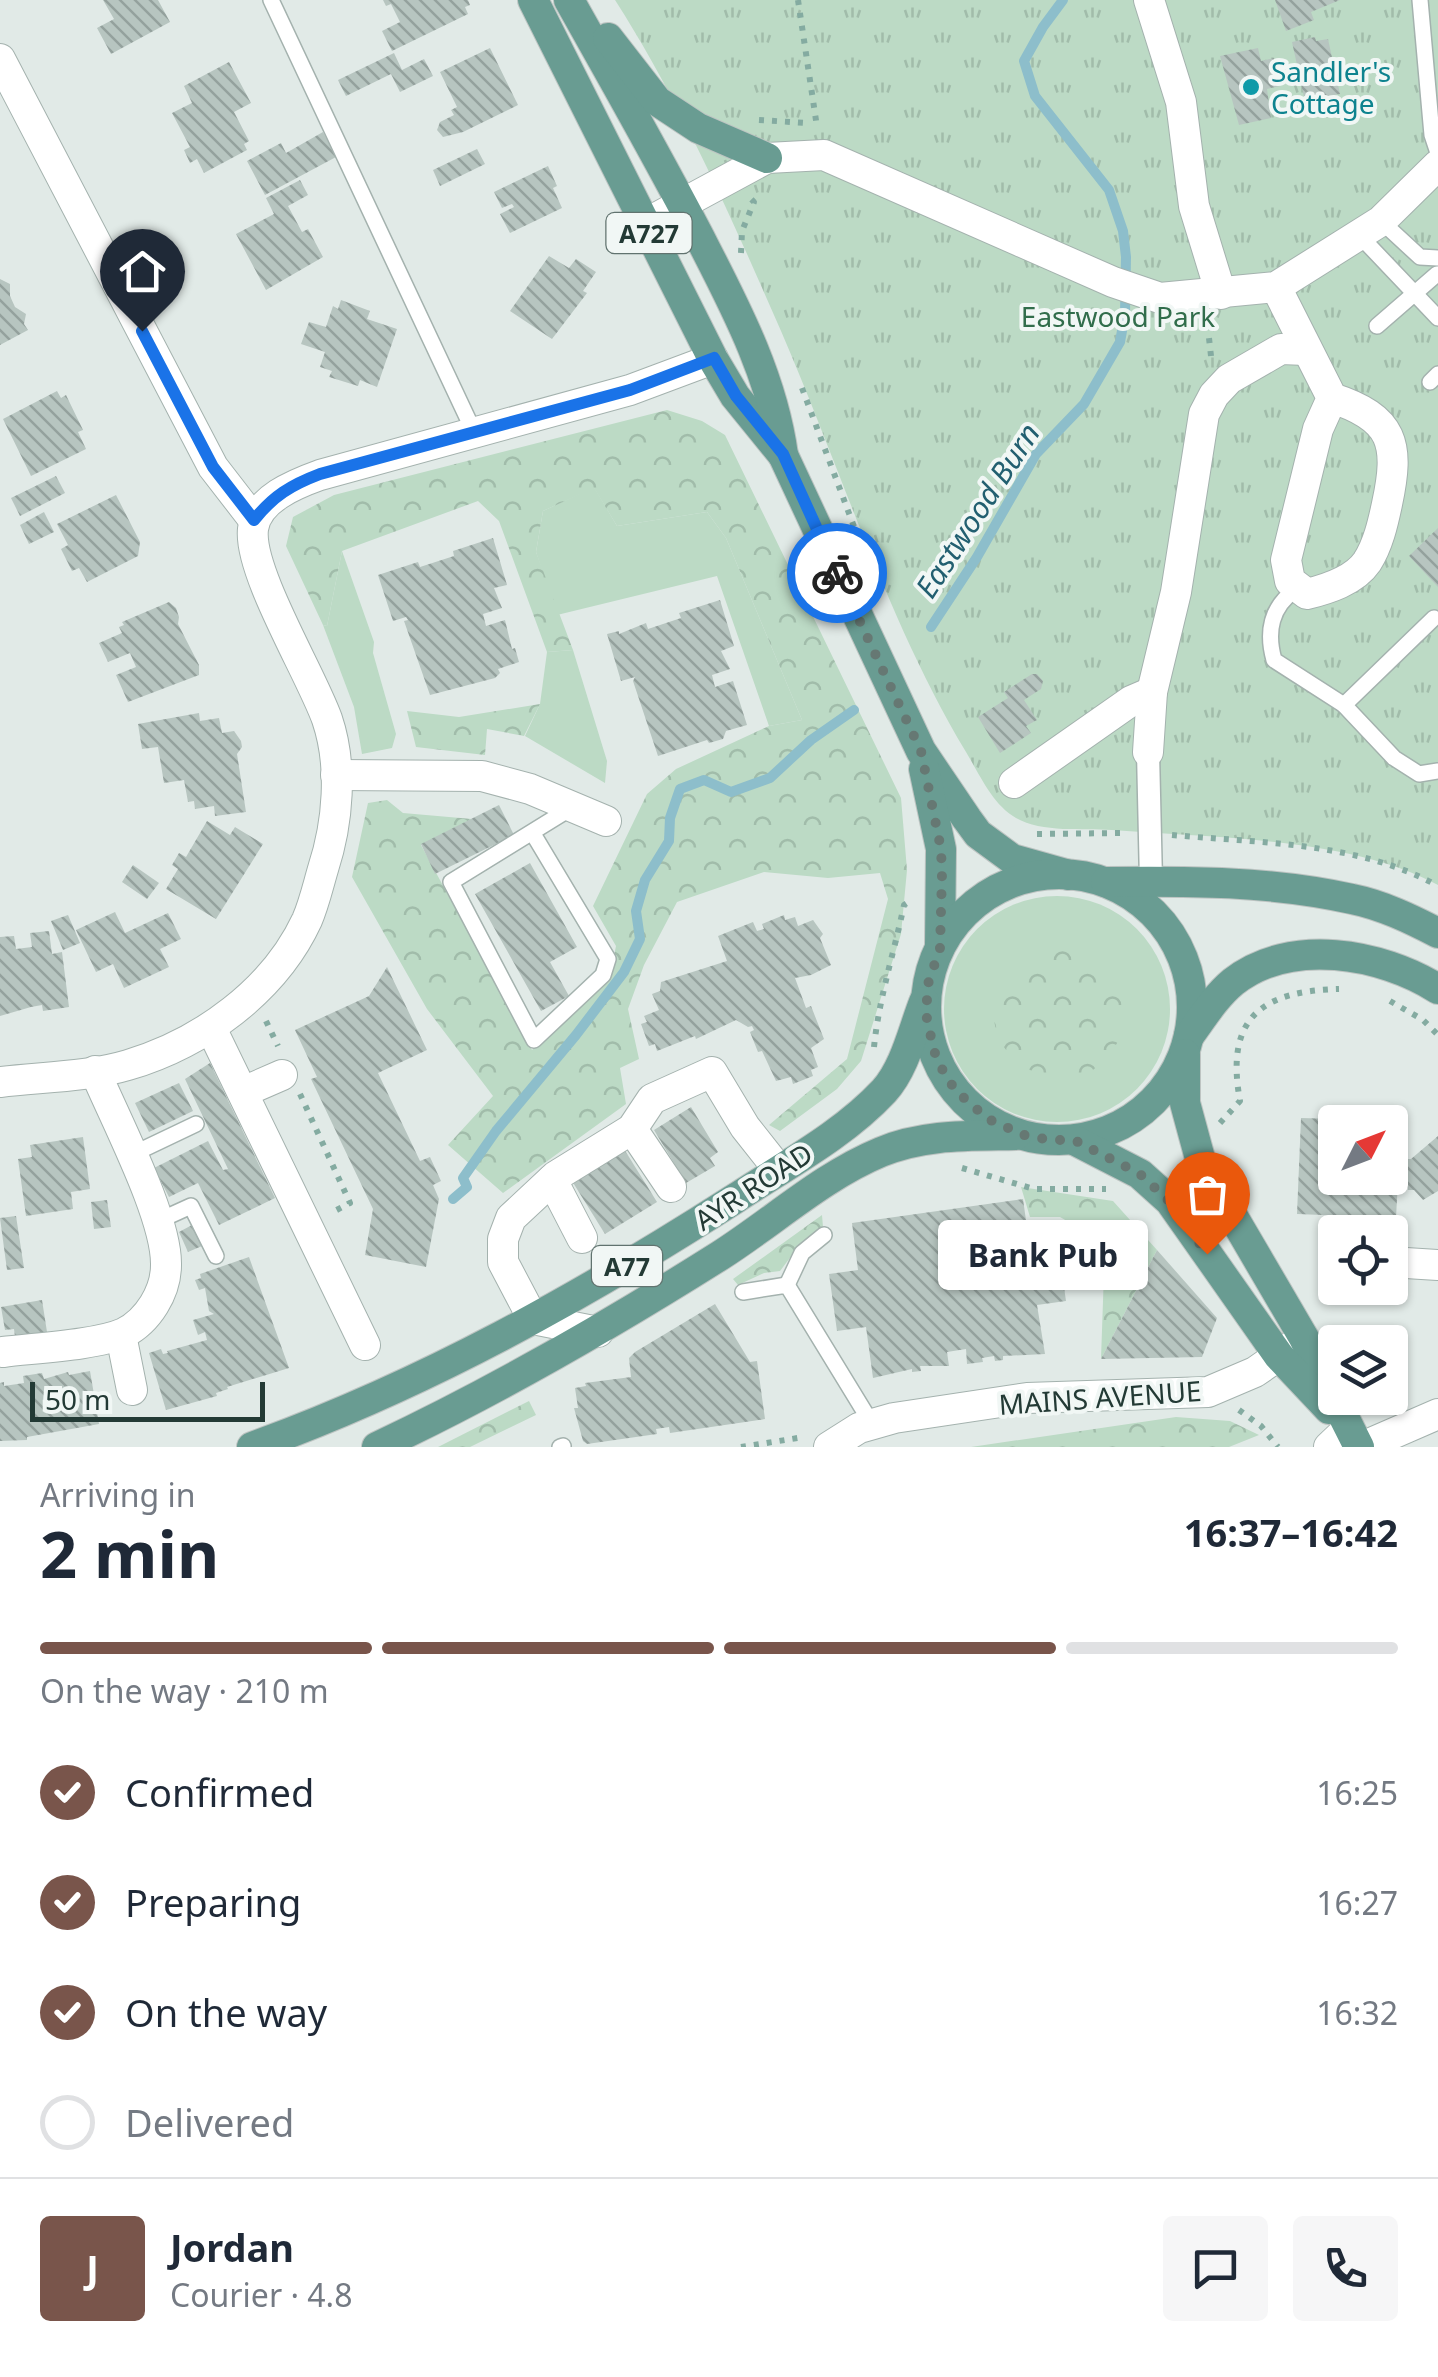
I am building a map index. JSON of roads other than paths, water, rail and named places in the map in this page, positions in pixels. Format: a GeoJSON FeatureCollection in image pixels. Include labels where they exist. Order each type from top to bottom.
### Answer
{"type":"FeatureCollection","features":[{"type":"Feature","properties":{"kind":"main road","name":"A727"},"geometry":{"type":"LineString","coordinates":[[533,0],[714,358],[736,396],[783,454],[921,751],[978,834],[992,847],[1012,859],[1069,875]]}},
{"type":"Feature","properties":{"kind":"main road"},"geometry":{"type":"LineString","coordinates":[[568,0],[682,202],[761,365],[778,415],[783,454]]}},
{"type":"Feature","properties":{"kind":"main road"},"geometry":{"type":"LineString","coordinates":[[579,0],[657,101],[698,128],[768,158]]}},
{"type":"Feature","properties":{"kind":"main road","name":"A727"},"geometry":{"type":"LineString","coordinates":[[921,751],[941,849],[940,948]]}},
{"type":"Feature","properties":{"kind":"main road"},"geometry":{"type":"LineString","coordinates":[[1438,933],[1399,914],[1351,898],[1297,889],[1103,882],[1069,875],[1024,879],[992,892],[959,920],[940,948],[926,1014],[934,1051],[956,1091],[988,1119],[1024,1135],[1074,1140],[1104,1132],[1141,1112],[1172,1078],[1187,1044],[1222,994],[1251,970],[1302,956],[1330,954],[1380,962],[1438,989]]}},
{"type":"Feature","properties":{"kind":"main road"},"geometry":{"type":"LineString","coordinates":[[1103,882],[1150,910],[1174,940],[1189,979],[1192,1016],[1184,1103],[1192,1138],[1222,1202],[1304,1338],[1350,1443]]}},
{"type":"Feature","properties":{"kind":"main road","name":"AYR ROAD"},"geometry":{"type":"LineString","coordinates":[[252,1447],[326,1421],[426,1376],[630,1264],[779,1170],[859,1115],[887,1088],[927,996]]}},
{"type":"Feature","properties":{"kind":"main road","name":"AYR ROAD"},"geometry":{"type":"LineString","coordinates":[[376,1447],[598,1332],[832,1178],[882,1151],[930,1139],[1024,1135]]}},
{"type":"Feature","properties":{"kind":"main road"},"geometry":{"type":"LineString","coordinates":[[1074,1140],[1140,1175],[1170,1202],[1279,1356],[1350,1443]]}},
{"type":"Feature","properties":{"kind":"street"},"geometry":{"type":"LineString","coordinates":[[1149,0],[1181,102],[1194,206],[1221,294]]}},
{"type":"Feature","properties":{"kind":"street"},"geometry":{"type":"LineString","coordinates":[[0,59],[213,467],[254,520],[254,556],[325,714],[334,740],[336,775],[334,821],[306,920],[282,959],[254,993],[211,1028],[128,1065],[0,1082]]}},
{"type":"Feature","properties":{"kind":"street"},"geometry":{"type":"LineString","coordinates":[[645,224],[768,158],[824,155],[1113,282],[1160,298],[1221,294],[1276,286],[1371,228],[1438,165]]}},
{"type":"Feature","properties":{"kind":"street"},"geometry":{"type":"LineString","coordinates":[[1276,286],[1332,398],[1357,406],[1379,422],[1394,450],[1382,527],[1366,564],[1331,588],[1307,594],[1290,581],[1286,560],[1314,444],[1332,398]]}},
{"type":"Feature","properties":{"kind":"street"},"geometry":{"type":"LineString","coordinates":[[1151,881],[1148,752],[1152,692],[1176,592],[1204,414],[1229,379],[1281,350],[1306,350]]}},
{"type":"Feature","properties":{"kind":"street"},"geometry":{"type":"LineString","coordinates":[[254,520],[292,484],[630,390],[714,358]]}},
{"type":"Feature","properties":{"kind":"street"},"geometry":{"type":"LineString","coordinates":[[1014,782],[1131,701],[1152,692]]}},
{"type":"Feature","properties":{"kind":"street"},"geometry":{"type":"LineString","coordinates":[[336,775],[482,776],[530,789],[606,822]]}},
{"type":"Feature","properties":{"kind":"street"},"geometry":{"type":"LineString","coordinates":[[211,1028],[365,1345]]}},
{"type":"Feature","properties":{"kind":"street"},"geometry":{"type":"LineString","coordinates":[[3,1352],[121,1334],[144,1321],[154,1306],[167,1268],[158,1221],[96,1071]]}},
{"type":"Feature","properties":{"kind":"street"},"geometry":{"type":"LineString","coordinates":[[598,1332],[533,1319],[503,1262],[510,1218],[552,1180],[632,1129],[652,1099],[712,1072],[745,1126],[779,1170]]}},
{"type":"Feature","properties":{"kind":"street"},"geometry":{"type":"LineString","coordinates":[[244,1092],[287,1073]]}},
{"type":"Feature","properties":{"kind":"street"},"geometry":{"type":"LineString","coordinates":[[632,1129],[671,1187]]}},
{"type":"Feature","properties":{"kind":"street"},"geometry":{"type":"LineString","coordinates":[[552,1180],[582,1238]]}},
{"type":"Feature","properties":{"kind":"street"},"geometry":{"type":"LineString","coordinates":[[1408,1263],[1438,1265]]}},
{"type":"Feature","properties":{"kind":"street"},"geometry":{"type":"LineString","coordinates":[[121,1334],[132,1390]]}},
{"type":"Feature","properties":{"kind":"street","name":"MAINS AVENUE"},"geometry":{"type":"LineString","coordinates":[[829,1447],[859,1428],[894,1418],[1027,1398],[1208,1392],[1256,1372],[1304,1338]]}},
{"type":"Feature","properties":{"kind":"street"},"geometry":{"type":"LineString","coordinates":[[1350,1443],[1438,1414]]}},
{"type":"Feature","properties":{"kind":"lane"},"geometry":{"type":"LineString","coordinates":[[271,0],[474,432]]}},
{"type":"Feature","properties":{"kind":"lane"},"geometry":{"type":"LineString","coordinates":[[1420,0],[1432,135],[1438,153]]}},
{"type":"Feature","properties":{"kind":"lane"},"geometry":{"type":"LineString","coordinates":[[1371,228],[1420,257],[1438,258]]}},
{"type":"Feature","properties":{"kind":"lane"},"geometry":{"type":"LineString","coordinates":[[1371,228],[1413,292],[1438,318]]}},
{"type":"Feature","properties":{"kind":"lane"},"geometry":{"type":"LineString","coordinates":[[1376,326],[1438,274]]}},
{"type":"Feature","properties":{"kind":"lane"},"geometry":{"type":"LineString","coordinates":[[1296,588],[1272,618],[1268,639],[1274,660],[1344,705],[1394,758],[1420,774],[1438,771]]}},
{"type":"Feature","properties":{"kind":"lane"},"geometry":{"type":"LineString","coordinates":[[1344,705],[1434,618]]}},
{"type":"Feature","properties":{"kind":"lane"},"geometry":{"type":"LineString","coordinates":[[532,832],[608,959],[603,975],[534,1040],[450,882],[571,808]]}},
{"type":"Feature","properties":{"kind":"lane"},"geometry":{"type":"LineString","coordinates":[[131,1156],[196,1124]]}},
{"type":"Feature","properties":{"kind":"lane"},"geometry":{"type":"LineString","coordinates":[[158,1221],[191,1206],[216,1256]]}},
{"type":"Feature","properties":{"kind":"lane"},"geometry":{"type":"LineString","coordinates":[[788,1285],[802,1253],[824,1235]]}},
{"type":"Feature","properties":{"kind":"lane"},"geometry":{"type":"LineString","coordinates":[[743,1292],[788,1285]]}},
{"type":"Feature","properties":{"kind":"lane"},"geometry":{"type":"LineString","coordinates":[[788,1285],[872,1424]]}},
{"type":"Feature","properties":{"kind":"waterway","name":"Eastwood Burn"},"geometry":{"type":"LineString","coordinates":[[931,627],[977,557],[1036,454],[1084,404],[1120,342],[1125,314],[1126,257],[1123,231],[1109,190],[1035,96],[1024,61],[1063,0]]}},
{"type":"Feature","properties":{"kind":"waterway","name":"Eastwood Burn"},"geometry":{"type":"LineString","coordinates":[[453,1199],[467,1187],[463,1178],[496,1131],[624,972],[640,939],[636,911],[645,880],[669,841],[670,818],[680,789],[704,780],[731,792],[770,778],[811,740],[854,710]]}},
{"type":"Feature","properties":{"kind":"place","name":"Sandler's Cottage"},"geometry":{"type":"Point","coordinates":[1251,87]}},
{"type":"Feature","properties":{"kind":"place","name":"Bank Pub"},"geometry":{"type":"Point","coordinates":[1207,1254]}},
{"type":"Feature","properties":{"kind":"park label","name":"Eastwood Park"},"geometry":{"type":"Point","coordinates":[1118,316]}}]}
